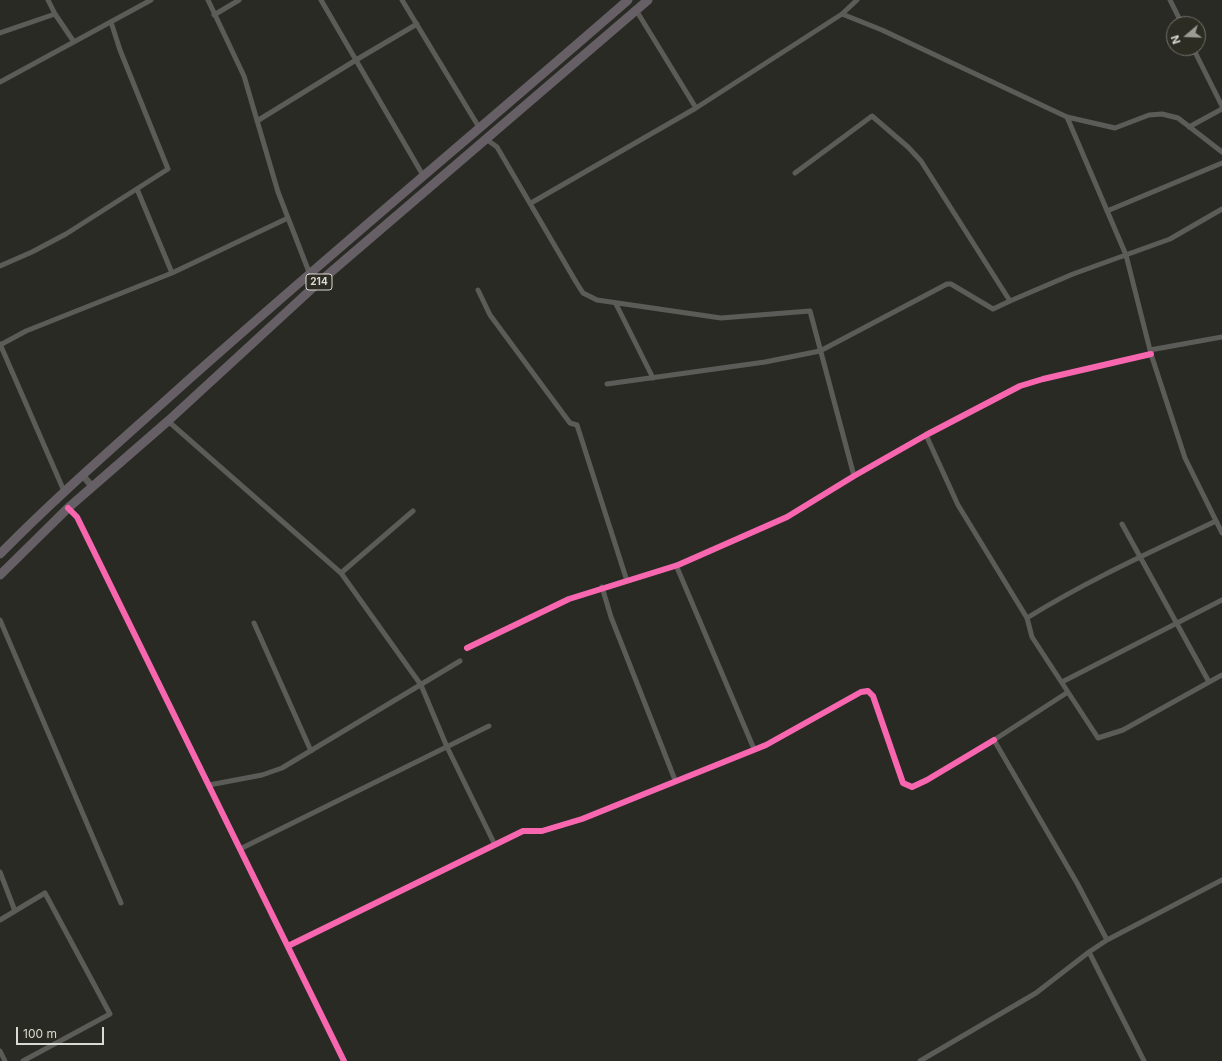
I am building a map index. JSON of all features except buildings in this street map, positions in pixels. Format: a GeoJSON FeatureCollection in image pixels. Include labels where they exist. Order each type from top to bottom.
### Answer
{"type":"FeatureCollection","features":[{"type":"Feature","properties":{"kind":"highway","name":"214"},"geometry":{"type":"LineString","coordinates":[[0,554],[64,491],[309,272],[424,177],[628,0]]}},
{"type":"Feature","properties":{"kind":"highway","name":"214"},"geometry":{"type":"LineString","coordinates":[[0,575],[68,508],[168,421],[317,284],[648,0]]}},
{"type":"Feature","properties":{"kind":"main road"},"geometry":{"type":"LineString","coordinates":[[82,475],[93,487]]}},
{"type":"Feature","properties":{"kind":"street"},"geometry":{"type":"LineString","coordinates":[[48,0],[55,14],[74,42]]}},
{"type":"Feature","properties":{"kind":"street"},"geometry":{"type":"LineString","coordinates":[[0,82],[151,0]]}},
{"type":"Feature","properties":{"kind":"street"},"geometry":{"type":"LineString","coordinates":[[208,0],[244,76],[278,192],[309,272]]}},
{"type":"Feature","properties":{"kind":"street"},"geometry":{"type":"LineString","coordinates":[[214,15],[239,0]]}},
{"type":"Feature","properties":{"kind":"street"},"geometry":{"type":"LineString","coordinates":[[321,0],[424,177]]}},
{"type":"Feature","properties":{"kind":"street"},"geometry":{"type":"LineString","coordinates":[[402,0],[480,129]]}},
{"type":"Feature","properties":{"kind":"street"},"geometry":{"type":"LineString","coordinates":[[531,203],[696,108],[842,14],[857,0]]}},
{"type":"Feature","properties":{"kind":"street"},"geometry":{"type":"LineString","coordinates":[[1170,0],[1178,16]]}},
{"type":"Feature","properties":{"kind":"street"},"geometry":{"type":"LineString","coordinates":[[636,10],[696,108]]}},
{"type":"Feature","properties":{"kind":"street"},"geometry":{"type":"LineString","coordinates":[[0,33],[55,14]]}},
{"type":"Feature","properties":{"kind":"street"},"geometry":{"type":"LineString","coordinates":[[842,14],[882,30],[1067,117],[1115,128],[1143,116],[1162,114],[1178,118],[1222,152]]}},
{"type":"Feature","properties":{"kind":"street"},"geometry":{"type":"LineString","coordinates":[[0,266],[32,252],[66,234],[168,169],[120,50],[112,22]]}},
{"type":"Feature","properties":{"kind":"street"},"geometry":{"type":"LineString","coordinates":[[257,121],[417,24]]}},
{"type":"Feature","properties":{"kind":"street"},"geometry":{"type":"LineString","coordinates":[[1197,56],[1222,106]]}},
{"type":"Feature","properties":{"kind":"street"},"geometry":{"type":"LineString","coordinates":[[1189,127],[1222,109]]}},
{"type":"Feature","properties":{"kind":"street"},"geometry":{"type":"LineString","coordinates":[[795,173],[872,116],[922,161],[1010,301]]}},
{"type":"Feature","properties":{"kind":"street"},"geometry":{"type":"LineString","coordinates":[[1067,117],[1126,255],[1150,352],[1185,458],[1222,533]]}},
{"type":"Feature","properties":{"kind":"street"},"geometry":{"type":"LineString","coordinates":[[486,139],[496,147],[531,203],[583,293],[597,300],[616,304],[721,318],[810,311],[854,476]]}},
{"type":"Feature","properties":{"kind":"street"},"geometry":{"type":"LineString","coordinates":[[1107,211],[1222,163]]}},
{"type":"Feature","properties":{"kind":"street"},"geometry":{"type":"LineString","coordinates":[[137,189],[172,273]]}},
{"type":"Feature","properties":{"kind":"street"},"geometry":{"type":"LineString","coordinates":[[607,384],[765,362],[820,351],[947,284],[993,309],[1073,274],[1170,239],[1222,209]]}},
{"type":"Feature","properties":{"kind":"street"},"geometry":{"type":"LineString","coordinates":[[64,491],[0,344],[26,331],[172,273],[288,218]]}},
{"type":"Feature","properties":{"kind":"street"},"geometry":{"type":"LineString","coordinates":[[478,290],[490,316],[570,423],[577,425],[627,581]]}},
{"type":"Feature","properties":{"kind":"street"},"geometry":{"type":"LineString","coordinates":[[616,304],[653,378]]}},
{"type":"Feature","properties":{"kind":"street"},"geometry":{"type":"LineString","coordinates":[[467,648],[563,602],[602,587],[627,581],[676,565],[787,518],[854,476],[926,435],[1020,386],[1150,352],[1222,337]]}},
{"type":"Feature","properties":{"kind":"street"},"geometry":{"type":"LineString","coordinates":[[168,421],[341,573],[421,685],[447,747],[495,845]]}},
{"type":"Feature","properties":{"kind":"street"},"geometry":{"type":"LineString","coordinates":[[926,435],[958,505],[1027,618],[1031,627],[1032,637],[1098,738],[1123,730],[1222,675]]}},
{"type":"Feature","properties":{"kind":"street"},"geometry":{"type":"LineString","coordinates":[[68,508],[77,517],[344,1061]]}},
{"type":"Feature","properties":{"kind":"street"},"geometry":{"type":"LineString","coordinates":[[341,573],[413,511]]}},
{"type":"Feature","properties":{"kind":"street"},"geometry":{"type":"LineString","coordinates":[[1027,618],[1068,593],[1216,521]]}},
{"type":"Feature","properties":{"kind":"street"},"geometry":{"type":"LineString","coordinates":[[1122,524],[1209,682]]}},
{"type":"Feature","properties":{"kind":"street"},"geometry":{"type":"LineString","coordinates":[[676,565],[754,749]]}},
{"type":"Feature","properties":{"kind":"street"},"geometry":{"type":"LineString","coordinates":[[602,587],[611,617],[675,780]]}},
{"type":"Feature","properties":{"kind":"street"},"geometry":{"type":"LineString","coordinates":[[1062,682],[1222,600]]}},
{"type":"Feature","properties":{"kind":"street"},"geometry":{"type":"LineString","coordinates":[[0,620],[121,903]]}},
{"type":"Feature","properties":{"kind":"street"},"geometry":{"type":"LineString","coordinates":[[254,622],[311,751]]}},
{"type":"Feature","properties":{"kind":"street"},"geometry":{"type":"LineString","coordinates":[[209,785],[262,775],[282,768],[460,661]]}},
{"type":"Feature","properties":{"kind":"street"},"geometry":{"type":"LineString","coordinates":[[288,946],[523,831],[542,831],[582,819],[675,780],[766,745],[861,692],[868,691],[874,696],[903,782],[912,786],[927,780],[994,740],[1068,692]]}},
{"type":"Feature","properties":{"kind":"street"},"geometry":{"type":"LineString","coordinates":[[240,849],[489,726]]}},
{"type":"Feature","properties":{"kind":"street"},"geometry":{"type":"LineString","coordinates":[[994,740],[1077,883],[1107,940]]}},
{"type":"Feature","properties":{"kind":"street"},"geometry":{"type":"LineString","coordinates":[[0,872],[15,911]]}},
{"type":"Feature","properties":{"kind":"street"},"geometry":{"type":"LineString","coordinates":[[920,1061],[1036,992],[1107,940],[1222,880]]}},
{"type":"Feature","properties":{"kind":"street"},"geometry":{"type":"LineString","coordinates":[[0,920],[45,893],[110,1014],[23,1061]]}},
{"type":"Feature","properties":{"kind":"street"},"geometry":{"type":"LineString","coordinates":[[1089,952],[1144,1061]]}},
{"type":"Feature","properties":{"kind":"street"},"geometry":{"type":"LineString","coordinates":[[0,1052],[5,1061]]}},
{"type":"Feature","properties":{"kind":"cycle path"},"geometry":{"type":"LineString","coordinates":[[467,648],[569,599],[678,565],[787,517],[854,476],[926,435],[1020,386],[1043,379],[1151,354]]}},
{"type":"Feature","properties":{"kind":"cycle path"},"geometry":{"type":"LineString","coordinates":[[68,508],[77,517],[344,1061]]}},
{"type":"Feature","properties":{"kind":"cycle path"},"geometry":{"type":"LineString","coordinates":[[288,946],[523,831],[542,831],[582,819],[766,745],[861,692],[868,691],[873,696],[903,783],[912,787],[927,780],[994,740]]}}]}
